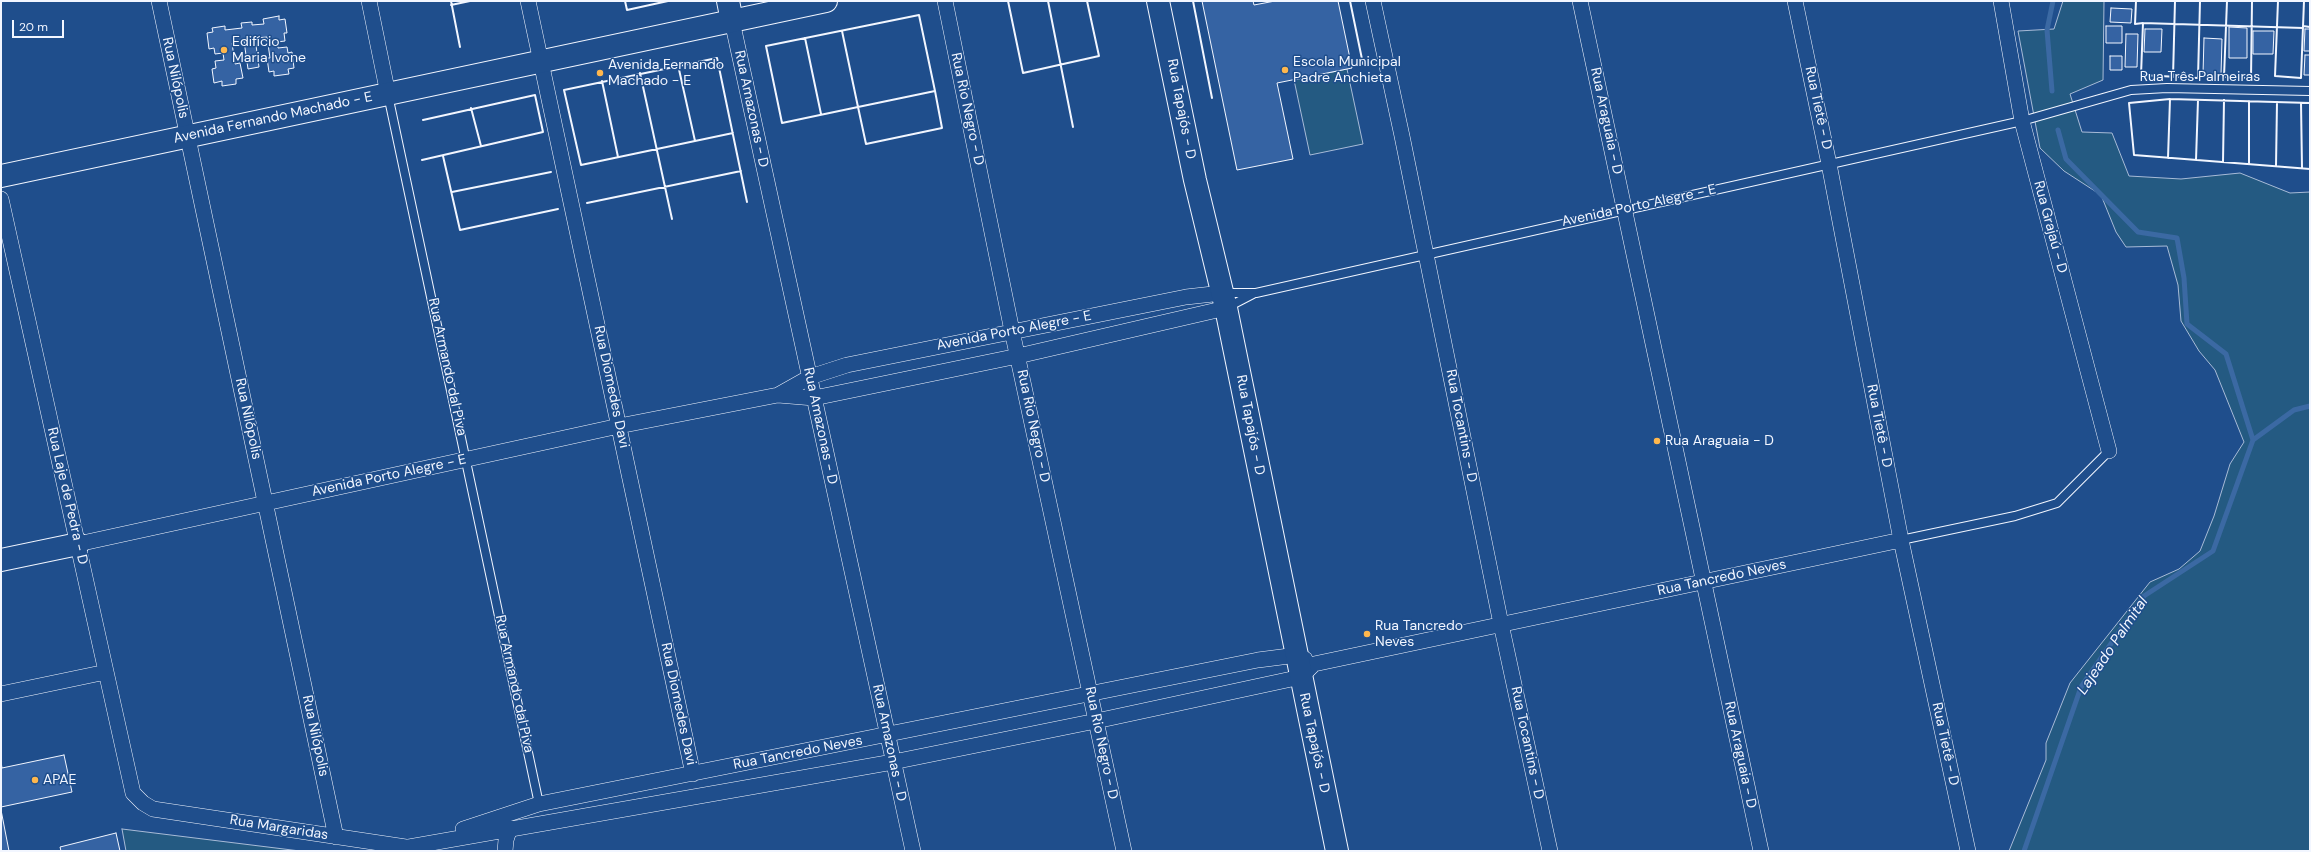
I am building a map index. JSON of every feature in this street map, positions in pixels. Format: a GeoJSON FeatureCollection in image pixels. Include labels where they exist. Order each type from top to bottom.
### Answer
{"type":"FeatureCollection","features":[{"type":"Feature","properties":{"kind":"street","name":"Rua Nilópolis"},"geometry":{"type":"LineString","coordinates":[[159,1],[336,837]]}},
{"type":"Feature","properties":{"kind":"street","name":"Rua Armando dal Piva"},"geometry":{"type":"LineString","coordinates":[[369,1],[388,94]]}},
{"type":"Feature","properties":{"kind":"street","name":"Rua Diomedes Davi"},"geometry":{"type":"LineString","coordinates":[[528,1],[693,774]]}},
{"type":"Feature","properties":{"kind":"street","name":"Avenida Fernando Machado - E"},"geometry":{"type":"LineString","coordinates":[[1,176],[541,61],[730,11],[826,1]]}},
{"type":"Feature","properties":{"kind":"street","name":"Rua Rio Negro - D"},"geometry":{"type":"LineString","coordinates":[[945,1],[1012,330],[1124,851]]}},
{"type":"Feature","properties":{"kind":"street","name":"Rua Tapajós - D"},"geometry":{"type":"LineString","coordinates":[[1158,1],[1195,180],[1224,301],[1304,665],[1337,851]]}},
{"type":"Feature","properties":{"kind":"street","name":"Rua Tocantins - D"},"geometry":{"type":"LineString","coordinates":[[1373,1],[1501,624],[1550,851]]}},
{"type":"Feature","properties":{"kind":"street","name":"Rua Araguaia - D"},"geometry":{"type":"LineString","coordinates":[[1580,1],[1761,851]]}},
{"type":"Feature","properties":{"kind":"street","name":"Rua Tietê - D"},"geometry":{"type":"LineString","coordinates":[[1795,1],[1829,164],[1901,540],[1968,851]]}},
{"type":"Feature","properties":{"kind":"street","name":"Rua Grajaú - D"},"geometry":{"type":"LineString","coordinates":[[2001,1],[2022,121],[2109,451]]}},
{"type":"Feature","properties":{"kind":"street","name":"Rua Amazonas - D"},"geometry":{"type":"LineString","coordinates":[[730,11],[913,851]]}},
{"type":"Feature","properties":{"kind":"street","name":"Rua Laje de Pedra - D"},"geometry":{"type":"LineString","coordinates":[[1,199],[133,793]]}},
{"type":"Feature","properties":{"kind":"street","name":"Avenida Porto Alegre - E"},"geometry":{"type":"LineString","coordinates":[[778,395],[810,378],[847,366],[1012,330],[1186,297],[1224,301]]}},
{"type":"Feature","properties":{"kind":"street","name":"Avenida Porto Alegre - E"},"geometry":{"type":"LineString","coordinates":[[1,560],[619,426],[778,395],[814,398],[1018,356],[1224,301]]}},
{"type":"Feature","properties":{"kind":"street","name":"Rua Tancredo Neves"},"geometry":{"type":"LineString","coordinates":[[409,849],[510,828],[544,824],[893,762],[1096,721],[1304,665],[1901,540]]}},
{"type":"Feature","properties":{"kind":"street","name":"Rua Tancredo Neves"},"geometry":{"type":"LineString","coordinates":[[409,849],[539,804],[888,736],[1258,660],[1304,665]]}},
{"type":"Feature","properties":{"kind":"street"},"geometry":{"type":"LineString","coordinates":[[1,694],[106,672]]}},
{"type":"Feature","properties":{"kind":"street","name":"Rua Margaridas"},"geometry":{"type":"LineString","coordinates":[[133,793],[143,803],[153,809],[430,851]]}},
{"type":"Feature","properties":{"kind":"street"},"geometry":{"type":"LineString","coordinates":[[505,851],[506,840],[510,828]]}},
{"type":"Feature","properties":{"kind":"lane","name":"Rua Três Palmeiras"},"geometry":{"type":"LineString","coordinates":[[2022,121],[2131,90],[2167,88],[2310,91]]}},
{"type":"Feature","properties":{"kind":"lane","name":"Rua Armando dal Piva"},"geometry":{"type":"LineString","coordinates":[[388,94],[539,804]]}},
{"type":"Feature","properties":{"kind":"lane","name":"Avenida Porto Alegre - E"},"geometry":{"type":"LineString","coordinates":[[1224,301],[1426,254],[2022,121]]}},
{"type":"Feature","properties":{"kind":"lane","name":"Avenida Porto Alegre - E"},"geometry":{"type":"LineString","coordinates":[[1224,301],[1256,293]]}},
{"type":"Feature","properties":{"kind":"lane","name":"Rua Tancredo Neves"},"geometry":{"type":"LineString","coordinates":[[1901,540],[2015,516],[2057,504],[2109,451]]}},
{"type":"Feature","properties":{"kind":"shaded area"},"geometry":{"type":"Polygon","coordinates":[[[2063,1],[2104,1],[2103,80],[2070,94],[2082,132],[2112,133],[2129,176],[2181,179],[2240,173],[2290,193],[2310,192],[2310,851],[2009,851],[2046,760],[2046,743],[2070,683],[2150,582],[2179,569],[2200,551],[2214,516],[2230,464],[2244,442],[2215,370],[2199,351],[2181,321],[2178,285],[2167,246],[2126,247],[2116,232],[2101,195],[2064,171],[2040,148],[2018,31],[2054,29],[2063,1]]]}},
{"type":"Feature","properties":{"kind":"shaded area"},"geometry":{"type":"Polygon","coordinates":[[[1347,69],[1363,144],[1310,155],[1294,80],[1347,69]]]}},
{"type":"Feature","properties":{"kind":"shaded area"},"geometry":{"type":"Polygon","coordinates":[[[122,829],[300,851],[126,851],[122,829]]]}},
{"type":"Feature","properties":{"kind":"building"},"geometry":{"type":"Polygon","coordinates":[[[1202,1],[1253,1],[1254,5],[1275,1],[1338,1],[1352,68],[1277,83],[1293,159],[1237,170],[1202,1]]]}},
{"type":"Feature","properties":{"kind":"building"},"geometry":{"type":"Polygon","coordinates":[[[2111,8],[2132,9],[2131,23],[2110,22],[2111,8]]]}},
{"type":"Feature","properties":{"kind":"building","name":"Edifício Maria Ivone"},"geometry":{"type":"Polygon","coordinates":[[[279,16],[279,20],[285,19],[287,33],[284,33],[285,41],[277,42],[278,48],[287,47],[288,53],[292,52],[294,68],[288,69],[289,74],[274,76],[274,71],[269,72],[267,58],[270,58],[267,37],[255,38],[259,67],[248,69],[244,41],[232,43],[235,64],[240,63],[243,78],[236,79],[236,84],[222,86],[222,81],[214,83],[212,69],[216,68],[215,61],[224,60],[223,53],[215,54],[214,48],[209,49],[207,33],[213,32],[212,28],[225,26],[225,30],[242,28],[241,23],[252,22],[252,25],[264,24],[263,19],[279,16]]]}},
{"type":"Feature","properties":{"kind":"building"},"geometry":{"type":"Polygon","coordinates":[[[2106,26],[2122,26],[2122,43],[2106,43],[2106,26]]]}},
{"type":"Feature","properties":{"kind":"building"},"geometry":{"type":"Polygon","coordinates":[[[2229,27],[2247,28],[2247,58],[2229,58],[2229,27]]]}},
{"type":"Feature","properties":{"kind":"building"},"geometry":{"type":"Polygon","coordinates":[[[2145,29],[2162,29],[2161,52],[2144,52],[2145,29]]]}},
{"type":"Feature","properties":{"kind":"building"},"geometry":{"type":"Polygon","coordinates":[[[2305,29],[2310,29],[2310,51],[2304,51],[2305,29]]]}},
{"type":"Feature","properties":{"kind":"building"},"geometry":{"type":"Polygon","coordinates":[[[2253,31],[2274,31],[2273,54],[2253,54],[2253,31]]]}},
{"type":"Feature","properties":{"kind":"building"},"geometry":{"type":"Polygon","coordinates":[[[2126,34],[2138,34],[2137,67],[2125,67],[2126,34]]]}},
{"type":"Feature","properties":{"kind":"building"},"geometry":{"type":"Polygon","coordinates":[[[2204,38],[2222,39],[2221,75],[2203,74],[2204,38]]]}},
{"type":"Feature","properties":{"kind":"building"},"geometry":{"type":"Polygon","coordinates":[[[2305,55],[2310,55],[2310,75],[2304,75],[2305,55]]]}},
{"type":"Feature","properties":{"kind":"building"},"geometry":{"type":"Polygon","coordinates":[[[2110,56],[2122,56],[2122,70],[2110,70],[2110,56]]]}},
{"type":"Feature","properties":{"kind":"building","name":"APAE"},"geometry":{"type":"Polygon","coordinates":[[[64,755],[72,792],[1,807],[1,762],[2,768],[64,755]]]}},
{"type":"Feature","properties":{"kind":"building"},"geometry":{"type":"Polygon","coordinates":[[[1,810],[9,851],[1,851],[1,810]]]}},
{"type":"Feature","properties":{"kind":"building"},"geometry":{"type":"Polygon","coordinates":[[[116,833],[120,851],[61,851],[60,847],[116,833]]]}},
{"type":"Feature","properties":{"kind":"waterway","name":"Lajeado Palmital"},"geometry":{"type":"LineString","coordinates":[[2052,91],[2047,30],[2053,1]]}},
{"type":"Feature","properties":{"kind":"waterway","name":"Lajeado Palmital"},"geometry":{"type":"LineString","coordinates":[[2024,851],[2081,687],[2144,596],[2213,551],[2253,440],[2226,354],[2187,324],[2184,278],[2177,238],[2138,232],[2066,159],[2058,130]]}},
{"type":"Feature","properties":{"kind":"waterway"},"geometry":{"type":"LineString","coordinates":[[2253,440],[2294,410],[2310,406]]}},
{"type":"Feature","properties":{"kind":"wall"},"geometry":{"type":"LineString","coordinates":[[451,1],[460,47]]}},
{"type":"Feature","properties":{"kind":"wall"},"geometry":{"type":"LineString","coordinates":[[451,5],[470,1]]}},
{"type":"Feature","properties":{"kind":"wall"},"geometry":{"type":"LineString","coordinates":[[625,1],[627,10],[668,1]]}},
{"type":"Feature","properties":{"kind":"wall"},"geometry":{"type":"LineString","coordinates":[[1008,1],[1023,73],[1099,56],[1087,1]]}},
{"type":"Feature","properties":{"kind":"wall"},"geometry":{"type":"LineString","coordinates":[[1048,1],[1073,127]]}},
{"type":"Feature","properties":{"kind":"wall"},"geometry":{"type":"LineString","coordinates":[[1193,1],[1212,98]]}},
{"type":"Feature","properties":{"kind":"wall"},"geometry":{"type":"LineString","coordinates":[[1350,1],[1363,64]]}},
{"type":"Feature","properties":{"kind":"wall"},"geometry":{"type":"LineString","coordinates":[[2136,1],[2135,24],[2143,23],[2141,75],[2198,78],[2200,1]]}},
{"type":"Feature","properties":{"kind":"wall"},"geometry":{"type":"LineString","coordinates":[[2173,77],[2175,1]]}},
{"type":"Feature","properties":{"kind":"wall"},"geometry":{"type":"LineString","coordinates":[[2227,1],[2224,77],[2251,78],[2252,1]]}},
{"type":"Feature","properties":{"kind":"wall"},"geometry":{"type":"LineString","coordinates":[[2278,1],[2275,76],[2301,78],[2304,1]]}},
{"type":"Feature","properties":{"kind":"wall"},"geometry":{"type":"LineString","coordinates":[[842,31],[858,107],[866,144],[942,128],[935,91],[919,15],[766,46],[782,123],[858,107],[935,91]]}},
{"type":"Feature","properties":{"kind":"wall"},"geometry":{"type":"LineString","coordinates":[[2143,23],[2303,28]]}},
{"type":"Feature","properties":{"kind":"wall"},"geometry":{"type":"LineString","coordinates":[[2303,26],[2310,27]]}},
{"type":"Feature","properties":{"kind":"wall"},"geometry":{"type":"LineString","coordinates":[[805,38],[821,114]]}},
{"type":"Feature","properties":{"kind":"wall"},"geometry":{"type":"LineString","coordinates":[[733,133],[581,165],[564,90],[717,58],[747,202]]}},
{"type":"Feature","properties":{"kind":"wall"},"geometry":{"type":"LineString","coordinates":[[678,65],[695,141]]}},
{"type":"Feature","properties":{"kind":"wall"},"geometry":{"type":"LineString","coordinates":[[640,73],[672,219]]}},
{"type":"Feature","properties":{"kind":"wall"},"geometry":{"type":"LineString","coordinates":[[602,81],[618,157]]}},
{"type":"Feature","properties":{"kind":"wall"},"geometry":{"type":"LineString","coordinates":[[422,160],[543,132],[535,95],[423,120]]}},
{"type":"Feature","properties":{"kind":"wall"},"geometry":{"type":"LineString","coordinates":[[2310,103],[2170,99],[2129,103],[2134,155],[2310,169]]}},
{"type":"Feature","properties":{"kind":"wall"},"geometry":{"type":"LineString","coordinates":[[2168,158],[2170,99]]}},
{"type":"Feature","properties":{"kind":"wall"},"geometry":{"type":"LineString","coordinates":[[2196,160],[2198,100]]}},
{"type":"Feature","properties":{"kind":"wall"},"geometry":{"type":"LineString","coordinates":[[2223,162],[2224,100]]}},
{"type":"Feature","properties":{"kind":"wall"},"geometry":{"type":"LineString","coordinates":[[2249,101],[2249,164]]}},
{"type":"Feature","properties":{"kind":"wall"},"geometry":{"type":"LineString","coordinates":[[2276,166],[2277,102]]}},
{"type":"Feature","properties":{"kind":"wall"},"geometry":{"type":"LineString","coordinates":[[2301,103],[2302,168]]}},
{"type":"Feature","properties":{"kind":"wall"},"geometry":{"type":"LineString","coordinates":[[471,108],[481,146]]}},
{"type":"Feature","properties":{"kind":"wall"},"geometry":{"type":"LineString","coordinates":[[443,156],[460,230],[558,209]]}},
{"type":"Feature","properties":{"kind":"wall"},"geometry":{"type":"LineString","coordinates":[[587,203],[741,171]]}},
{"type":"Feature","properties":{"kind":"wall"},"geometry":{"type":"LineString","coordinates":[[452,192],[551,172]]}},
{"type":"Feature","properties":{"kind":"place","name":"Edifício Maria Ivone"},"geometry":{"type":"Point","coordinates":[224,50]}},
{"type":"Feature","properties":{"kind":"place","name":"Escola Municipal Padre Anchieta"},"geometry":{"type":"Point","coordinates":[1285,70]}},
{"type":"Feature","properties":{"kind":"place","name":"Avenida Fernando Machado - E"},"geometry":{"type":"Point","coordinates":[600,73]}},
{"type":"Feature","properties":{"kind":"place","name":"Rua Araguaia - D"},"geometry":{"type":"Point","coordinates":[1657,441]}},
{"type":"Feature","properties":{"kind":"place","name":"Rua Tancredo Neves"},"geometry":{"type":"Point","coordinates":[1367,634]}},
{"type":"Feature","properties":{"kind":"place","name":"APAE"},"geometry":{"type":"Point","coordinates":[35,780]}}]}
